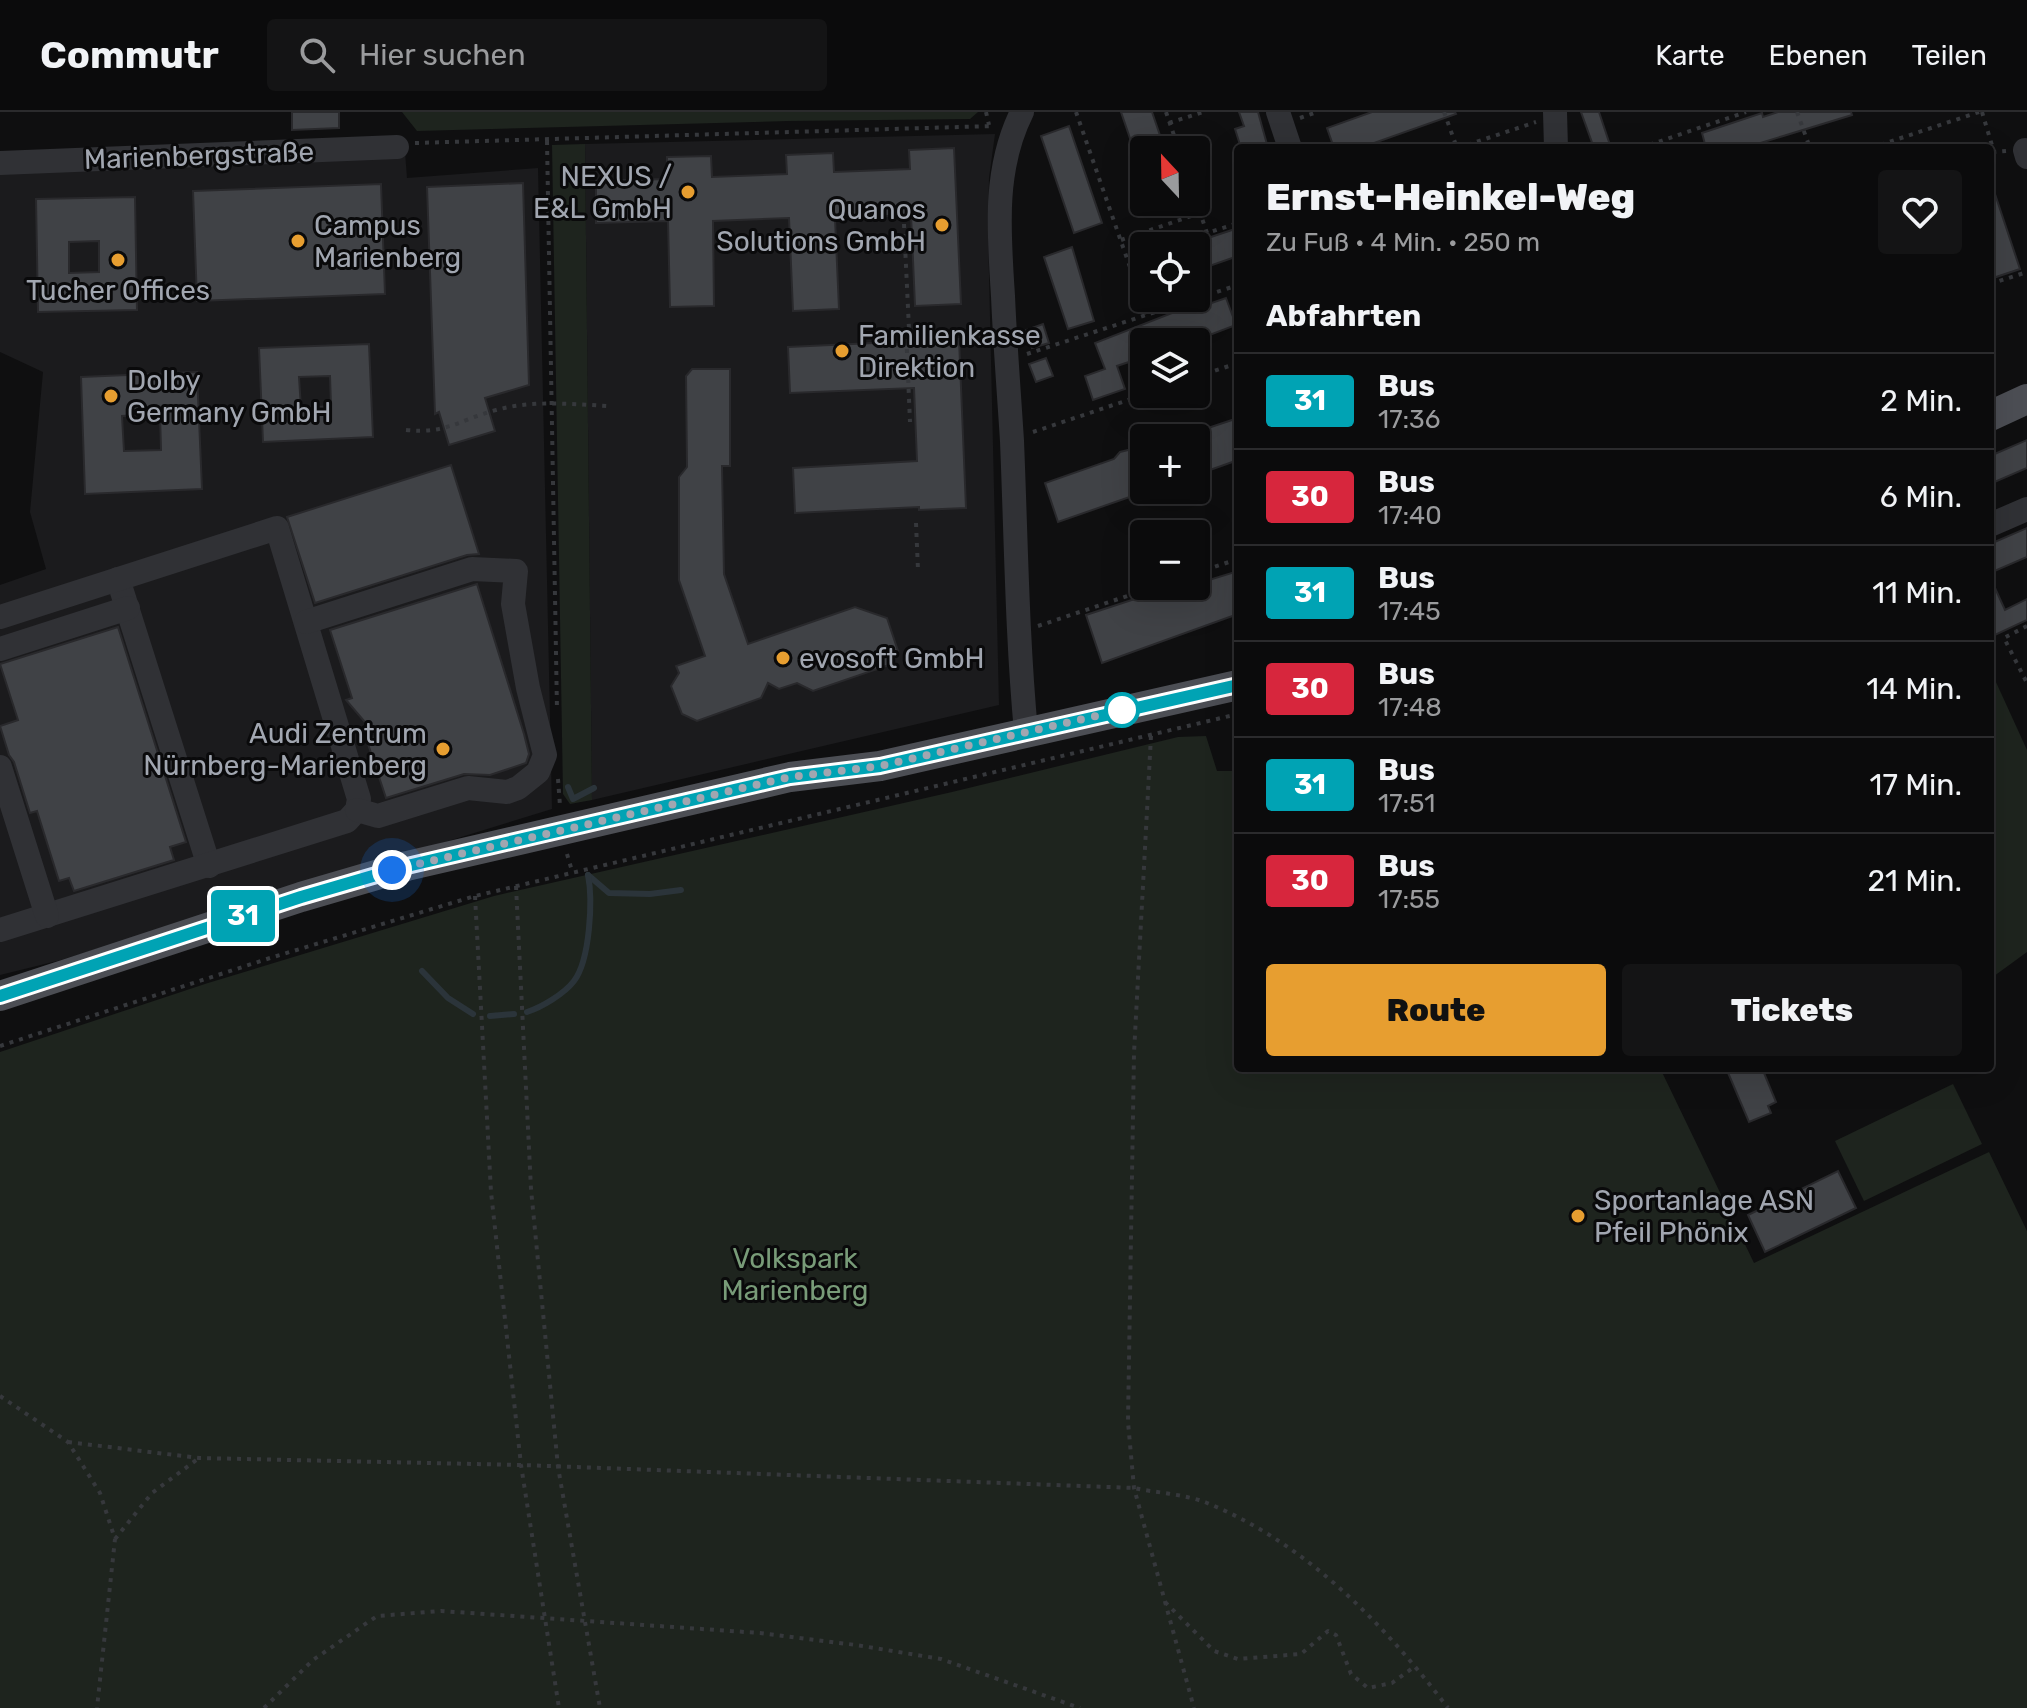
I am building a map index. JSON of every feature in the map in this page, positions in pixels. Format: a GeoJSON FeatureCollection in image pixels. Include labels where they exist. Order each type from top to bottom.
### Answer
{"type":"FeatureCollection","features":[{"type":"Feature","properties":{"kind":"main road"},"geometry":{"type":"LineString","coordinates":[[1994,414],[2027,399]]}},
{"type":"Feature","properties":{"kind":"main road"},"geometry":{"type":"LineString","coordinates":[[0,996],[294,909],[567,851],[790,777],[880,766],[1234,686]]}},
{"type":"Feature","properties":{"kind":"main road"},"geometry":{"type":"LineString","coordinates":[[0,1017],[294,909]]}},
{"type":"Feature","properties":{"kind":"street"},"geometry":{"type":"LineString","coordinates":[[1278,112],[1289,144]]}},
{"type":"Feature","properties":{"kind":"street"},"geometry":{"type":"LineString","coordinates":[[1556,114],[1556,144]]}},
{"type":"Feature","properties":{"kind":"street"},"geometry":{"type":"LineString","coordinates":[[1008,123],[998,228],[1011,439],[1017,633],[1026,732]]}},
{"type":"Feature","properties":{"kind":"street","name":"Marienbergstraße"},"geometry":{"type":"LineString","coordinates":[[0,163],[397,147]]}},
{"type":"Feature","properties":{"kind":"street"},"geometry":{"type":"LineString","coordinates":[[1994,523],[2027,509]]}},
{"type":"Feature","properties":{"kind":"street"},"geometry":{"type":"LineString","coordinates":[[0,617],[277,528],[359,799],[357,810],[347,821],[0,930]]}},
{"type":"Feature","properties":{"kind":"street"},"geometry":{"type":"LineString","coordinates":[[306,622],[472,569],[516,571],[513,604],[528,688],[545,755],[538,772],[530,781],[507,792],[468,788],[378,816],[357,810]]}},
{"type":"Feature","properties":{"kind":"street"},"geometry":{"type":"LineString","coordinates":[[118,579],[209,866]]}},
{"type":"Feature","properties":{"kind":"street"},"geometry":{"type":"LineString","coordinates":[[0,649],[128,608]]}},
{"type":"Feature","properties":{"kind":"street"},"geometry":{"type":"LineString","coordinates":[[0,767],[47,916]]}},
{"type":"Feature","properties":{"kind":"path"},"geometry":{"type":"LineString","coordinates":[[986,112],[1008,123]]}},
{"type":"Feature","properties":{"kind":"path"},"geometry":{"type":"LineString","coordinates":[[1076,112],[1147,316]]}},
{"type":"Feature","properties":{"kind":"path"},"geometry":{"type":"LineString","coordinates":[[1166,112],[1174,136]]}},
{"type":"Feature","properties":{"kind":"path"},"geometry":{"type":"LineString","coordinates":[[1169,123],[1203,112]]}},
{"type":"Feature","properties":{"kind":"path"},"geometry":{"type":"LineString","coordinates":[[1444,112],[1456,144]]}},
{"type":"Feature","properties":{"kind":"path"},"geometry":{"type":"LineString","coordinates":[[1652,144],[1746,112]]}},
{"type":"Feature","properties":{"kind":"path"},"geometry":{"type":"LineString","coordinates":[[1797,112],[1809,144]]}},
{"type":"Feature","properties":{"kind":"path"},"geometry":{"type":"LineString","coordinates":[[1883,144],[1980,112],[1991,144]]}},
{"type":"Feature","properties":{"kind":"path"},"geometry":{"type":"LineString","coordinates":[[1470,144],[1556,114]]}},
{"type":"Feature","properties":{"kind":"path"},"geometry":{"type":"LineString","coordinates":[[397,147],[414,143],[547,141],[1008,123]]}},
{"type":"Feature","properties":{"kind":"path"},"geometry":{"type":"LineString","coordinates":[[547,141],[557,723]]}},
{"type":"Feature","properties":{"kind":"path"},"geometry":{"type":"LineString","coordinates":[[1994,152],[2026,153]]}},
{"type":"Feature","properties":{"kind":"path"},"geometry":{"type":"LineString","coordinates":[[1121,240],[1191,216]]}},
{"type":"Feature","properties":{"kind":"path"},"geometry":{"type":"LineString","coordinates":[[1201,216],[1207,233],[1234,224]]}},
{"type":"Feature","properties":{"kind":"path"},"geometry":{"type":"LineString","coordinates":[[904,224],[910,422]]}},
{"type":"Feature","properties":{"kind":"path"},"geometry":{"type":"LineString","coordinates":[[1994,283],[2027,272]]}},
{"type":"Feature","properties":{"kind":"path"},"geometry":{"type":"LineString","coordinates":[[1006,361],[1234,286]]}},
{"type":"Feature","properties":{"kind":"path"},"geometry":{"type":"LineString","coordinates":[[1210,372],[1234,364]]}},
{"type":"Feature","properties":{"kind":"path"},"geometry":{"type":"LineString","coordinates":[[1011,439],[1130,399]]}},
{"type":"Feature","properties":{"kind":"path"},"geometry":{"type":"LineString","coordinates":[[406,430],[433,433],[495,410],[530,403],[608,406]]}},
{"type":"Feature","properties":{"kind":"path"},"geometry":{"type":"LineString","coordinates":[[916,523],[918,570]]}},
{"type":"Feature","properties":{"kind":"path"},"geometry":{"type":"LineString","coordinates":[[1210,568],[1234,560]]}},
{"type":"Feature","properties":{"kind":"path"},"geometry":{"type":"LineString","coordinates":[[1017,633],[1130,595]]}},
{"type":"Feature","properties":{"kind":"path"},"geometry":{"type":"LineString","coordinates":[[2027,626],[2004,638],[2027,683]]}},
{"type":"Feature","properties":{"kind":"path"},"geometry":{"type":"LineString","coordinates":[[0,1046],[270,958],[516,886],[567,851],[1068,756],[1234,715]]}},
{"type":"Feature","properties":{"kind":"path"},"geometry":{"type":"LineString","coordinates":[[1151,736],[1134,1053],[1128,1422],[1134,1488],[1194,1708]]}},
{"type":"Feature","properties":{"kind":"path"},"geometry":{"type":"LineString","coordinates":[[558,771],[567,851]]}},
{"type":"Feature","properties":{"kind":"path"},"geometry":{"type":"LineString","coordinates":[[516,886],[531,1189],[558,1467],[600,1708]]}},
{"type":"Feature","properties":{"kind":"path"},"geometry":{"type":"LineString","coordinates":[[475,896],[491,1192],[521,1465],[559,1708]]}},
{"type":"Feature","properties":{"kind":"path"},"geometry":{"type":"LineString","coordinates":[[0,1396],[68,1442],[100,1493],[115,1539],[97,1708]]}},
{"type":"Feature","properties":{"kind":"path"},"geometry":{"type":"LineString","coordinates":[[68,1442],[199,1458],[521,1465],[1134,1488],[1203,1502],[1243,1520],[1279,1543],[1350,1595],[1448,1708]]}},
{"type":"Feature","properties":{"kind":"path"},"geometry":{"type":"LineString","coordinates":[[115,1539],[152,1493],[199,1458]]}},
{"type":"Feature","properties":{"kind":"path"},"geometry":{"type":"LineString","coordinates":[[1164,1600],[1214,1651],[1238,1659],[1301,1654],[1328,1631],[1336,1635],[1351,1674],[1368,1688],[1392,1683],[1414,1667]]}},
{"type":"Feature","properties":{"kind":"path"},"geometry":{"type":"LineString","coordinates":[[264,1708],[313,1660],[377,1616],[441,1611],[760,1633],[941,1659],[1080,1708]]}},
{"type":"Feature","properties":{"kind":"shaded area"},"geometry":{"type":"Polygon","coordinates":[[[995,134],[989,178],[988,231],[999,705],[592,800],[585,144],[995,134]]]}},
{"type":"Feature","properties":{"kind":"shaded area"},"geometry":{"type":"Polygon","coordinates":[[[405,152],[407,178],[538,168],[552,809],[61,960],[0,975],[0,585],[46,569],[30,512],[43,372],[0,352],[0,171],[405,152]]]}},
{"type":"Feature","properties":{"kind":"green space"},"geometry":{"type":"Polygon","coordinates":[[[402,112],[978,112],[970,119],[417,131],[402,112]]]}},
{"type":"Feature","properties":{"kind":"green space"},"geometry":{"type":"Polygon","coordinates":[[[585,144],[592,800],[570,804],[563,794],[552,145],[585,144]]]}},
{"type":"Feature","properties":{"kind":"green space"},"geometry":{"type":"Polygon","coordinates":[[[1994,678],[2027,750],[2027,952],[1994,976],[1994,678]]]}},
{"type":"Feature","properties":{"kind":"green space","name":"Volkspark Marienberg"},"geometry":{"type":"Polygon","coordinates":[[[1206,736],[1217,771],[1234,771],[1234,1072],[1662,1072],[1754,1263],[1989,1152],[2027,1231],[2027,1708],[0,1708],[0,1052],[208,983],[494,896],[952,792],[1178,737],[1206,736]]]}},
{"type":"Feature","properties":{"kind":"green space"},"geometry":{"type":"Polygon","coordinates":[[[1953,1084],[1982,1144],[1864,1201],[1835,1141],[1953,1084]]]}},
{"type":"Feature","properties":{"kind":"building"},"geometry":{"type":"Polygon","coordinates":[[[292,112],[339,112],[339,128],[292,130],[292,112]]]}},
{"type":"Feature","properties":{"kind":"building"},"geometry":{"type":"Polygon","coordinates":[[[1121,112],[1152,112],[1160,136],[1130,138],[1121,112]]]}},
{"type":"Feature","properties":{"kind":"building"},"geometry":{"type":"Polygon","coordinates":[[[1239,112],[1258,112],[1267,144],[1240,144],[1235,129],[1244,126],[1239,112]]]}},
{"type":"Feature","properties":{"kind":"building"},"geometry":{"type":"Polygon","coordinates":[[[1372,112],[1456,114],[1371,144],[1333,144],[1327,128],[1372,112]]]}},
{"type":"Feature","properties":{"kind":"building"},"geometry":{"type":"Polygon","coordinates":[[[1581,112],[1599,112],[1610,144],[1593,144],[1581,112]]]}},
{"type":"Feature","properties":{"kind":"building"},"geometry":{"type":"Polygon","coordinates":[[[1778,112],[1851,112],[1852,115],[1757,144],[1705,144],[1702,133],[1762,113],[1763,117],[1778,112]]]}},
{"type":"Feature","properties":{"kind":"building"},"geometry":{"type":"Polygon","coordinates":[[[1069,126],[1102,223],[1074,233],[1041,136],[1069,126]]]}},
{"type":"Feature","properties":{"kind":"building"},"geometry":{"type":"Polygon","coordinates":[[[954,148],[961,304],[915,306],[911,215],[835,218],[839,309],[793,311],[789,218],[713,221],[714,306],[670,307],[668,221],[596,223],[596,181],[667,179],[667,157],[711,156],[712,177],[787,174],[786,155],[833,153],[834,172],[910,169],[909,150],[954,148]]]}},
{"type":"Feature","properties":{"kind":"building"},"geometry":{"type":"Polygon","coordinates":[[[523,183],[529,385],[485,398],[495,431],[449,445],[439,412],[435,414],[427,187],[523,183]]]}},
{"type":"Feature","properties":{"kind":"building","name":"Campus Marienberg"},"geometry":{"type":"Polygon","coordinates":[[[381,184],[385,294],[197,301],[193,191],[381,184]]]}},
{"type":"Feature","properties":{"kind":"building"},"geometry":{"type":"Polygon","coordinates":[[[1994,191],[2020,269],[1994,278],[1994,191]]]}},
{"type":"Feature","properties":{"kind":"building","name":"Tucher Offices"},"geometry":{"type":"Polygon","coordinates":[[[135,197],[137,310],[38,312],[36,199],[135,197]],[[99,241],[69,242],[69,273],[99,272],[99,241]]]}},
{"type":"Feature","properties":{"kind":"building"},"geometry":{"type":"Polygon","coordinates":[[[1234,229],[1234,257],[1210,266],[1210,237],[1234,229]]]}},
{"type":"Feature","properties":{"kind":"building"},"geometry":{"type":"Polygon","coordinates":[[[1072,247],[1094,321],[1068,329],[1044,257],[1072,247]]]}},
{"type":"Feature","properties":{"kind":"building"},"geometry":{"type":"Polygon","coordinates":[[[1226,298],[1234,320],[1234,326],[1210,335],[1210,328],[1133,328],[1174,312],[1210,312],[1210,304],[1226,298]]]}},
{"type":"Feature","properties":{"kind":"building"},"geometry":{"type":"Polygon","coordinates":[[[1043,324],[1049,343],[1032,348],[1026,330],[1043,324]]]}},
{"type":"Feature","properties":{"kind":"building"},"geometry":{"type":"Polygon","coordinates":[[[1130,329],[1130,362],[1117,366],[1125,389],[1093,400],[1085,376],[1105,369],[1095,343],[1130,329]]]}},
{"type":"Feature","properties":{"kind":"building"},"geometry":{"type":"Polygon","coordinates":[[[959,339],[966,508],[795,513],[793,468],[917,461],[914,388],[790,393],[788,347],[959,339]]]}},
{"type":"Feature","properties":{"kind":"building"},"geometry":{"type":"Polygon","coordinates":[[[369,344],[373,437],[263,442],[259,348],[369,344]],[[330,376],[299,377],[301,408],[331,406],[330,376]]]}},
{"type":"Feature","properties":{"kind":"building"},"geometry":{"type":"Polygon","coordinates":[[[1046,358],[1053,376],[1036,382],[1029,364],[1046,358]]]}},
{"type":"Feature","properties":{"kind":"building"},"geometry":{"type":"Polygon","coordinates":[[[692,369],[730,369],[730,466],[722,466],[724,574],[748,644],[855,607],[887,618],[898,651],[892,664],[813,691],[797,683],[779,689],[768,683],[761,698],[697,721],[682,714],[671,686],[679,673],[676,666],[705,656],[679,580],[679,477],[687,467],[686,376],[692,369]]]}},
{"type":"Feature","properties":{"kind":"building"},"geometry":{"type":"Polygon","coordinates":[[[197,372],[202,489],[85,494],[81,377],[197,372]],[[160,414],[122,416],[124,451],[161,450],[160,414]]]}},
{"type":"Feature","properties":{"kind":"building"},"geometry":{"type":"Polygon","coordinates":[[[1234,419],[1234,461],[1210,470],[1210,427],[1234,419]]]}},
{"type":"Feature","properties":{"kind":"building"},"geometry":{"type":"Polygon","coordinates":[[[2027,440],[2027,468],[1994,482],[1994,454],[2027,440]]]}},
{"type":"Feature","properties":{"kind":"building"},"geometry":{"type":"Polygon","coordinates":[[[1130,450],[1130,497],[1058,522],[1045,483],[1114,459],[1120,452],[1130,450]]]}},
{"type":"Feature","properties":{"kind":"building"},"geometry":{"type":"Polygon","coordinates":[[[451,465],[479,554],[467,555],[315,603],[287,517],[451,465]]]}},
{"type":"Feature","properties":{"kind":"building"},"geometry":{"type":"Polygon","coordinates":[[[2027,528],[2027,557],[1994,571],[1994,542],[2027,528]]]}},
{"type":"Feature","properties":{"kind":"building"},"geometry":{"type":"Polygon","coordinates":[[[1234,572],[1234,615],[1102,663],[1086,615],[1132,600],[1210,600],[1210,580],[1234,572]]]}},
{"type":"Feature","properties":{"kind":"building"},"geometry":{"type":"Polygon","coordinates":[[[477,584],[524,734],[529,754],[526,763],[490,775],[464,774],[386,798],[366,738],[376,735],[346,700],[352,698],[330,630],[477,584]]]}},
{"type":"Feature","properties":{"kind":"building"},"geometry":{"type":"Polygon","coordinates":[[[1994,586],[2005,610],[2027,599],[2027,620],[1995,635],[1994,586]]]}},
{"type":"Feature","properties":{"kind":"building"},"geometry":{"type":"Polygon","coordinates":[[[118,627],[186,842],[170,847],[174,860],[74,891],[69,878],[59,881],[37,811],[30,813],[9,755],[0,726],[18,720],[0,664],[118,627]]]}},
{"type":"Feature","properties":{"kind":"building"},"geometry":{"type":"Polygon","coordinates":[[[1728,1072],[1764,1072],[1776,1102],[1768,1106],[1771,1113],[1749,1122],[1728,1072]]]}},
{"type":"Feature","properties":{"kind":"building"},"geometry":{"type":"Polygon","coordinates":[[[1838,1171],[1856,1208],[1765,1252],[1748,1215],[1838,1171]]]}},
{"type":"Feature","properties":{"kind":"waterway"},"geometry":{"type":"LineString","coordinates":[[568,787],[573,799],[594,788]]}},
{"type":"Feature","properties":{"kind":"waterway"},"geometry":{"type":"LineString","coordinates":[[588,875],[609,893],[650,894],[681,890]]}},
{"type":"Feature","properties":{"kind":"waterway"},"geometry":{"type":"LineString","coordinates":[[527,1012],[559,995],[570,986],[579,971],[589,930],[588,875]]}},
{"type":"Feature","properties":{"kind":"waterway"},"geometry":{"type":"LineString","coordinates":[[422,971],[448,998],[473,1014]]}},
{"type":"Feature","properties":{"kind":"waterway"},"geometry":{"type":"LineString","coordinates":[[490,1016],[514,1014]]}},
{"type":"Feature","properties":{"kind":"bus line","name":"31"},"geometry":{"type":"LineString","coordinates":[[0,996],[301,897],[407,866],[790,777],[880,766],[1234,686]]}},
{"type":"Feature","properties":{"kind":"place","name":"NEXUS / E&L GmbH"},"geometry":{"type":"Point","coordinates":[688,192]}},
{"type":"Feature","properties":{"kind":"place","name":"Quanos Solutions GmbH"},"geometry":{"type":"Point","coordinates":[942,225]}},
{"type":"Feature","properties":{"kind":"place","name":"Campus Marienberg"},"geometry":{"type":"Point","coordinates":[298,241]}},
{"type":"Feature","properties":{"kind":"place","name":"Tucher Offices"},"geometry":{"type":"Point","coordinates":[118,260]}},
{"type":"Feature","properties":{"kind":"place","name":"Familienkasse Direktion"},"geometry":{"type":"Point","coordinates":[842,351]}},
{"type":"Feature","properties":{"kind":"place","name":"Dolby Germany GmbH"},"geometry":{"type":"Point","coordinates":[111,396]}},
{"type":"Feature","properties":{"kind":"place","name":"evosoft GmbH"},"geometry":{"type":"Point","coordinates":[783,658]}},
{"type":"Feature","properties":{"kind":"place","name":"Audi Zentrum Nürnberg-Marienberg"},"geometry":{"type":"Point","coordinates":[443,749]}},
{"type":"Feature","properties":{"kind":"place","name":"Sportanlage ASN Pfeil Phönix"},"geometry":{"type":"Point","coordinates":[1578,1216]}},
{"type":"Feature","properties":{"kind":"route"},"geometry":{"type":"LineString","coordinates":[[392,870],[790,777],[880,766],[1122,710]]}}]}
